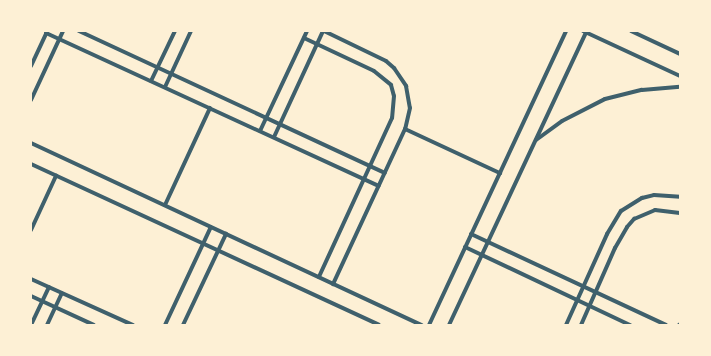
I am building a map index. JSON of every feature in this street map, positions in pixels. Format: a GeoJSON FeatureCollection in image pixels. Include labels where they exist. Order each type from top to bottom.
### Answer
{"type":"FeatureCollection","features":[{"type":"Feature","properties":{"kind":"street"},"geometry":{"type":"LineString","coordinates":[[31,100],[63,31]]}},
{"type":"Feature","properties":{"kind":"street"},"geometry":{"type":"LineString","coordinates":[[79,31],[385,173]]}},
{"type":"Feature","properties":{"kind":"street"},"geometry":{"type":"LineString","coordinates":[[152,81],[175,31]]}},
{"type":"Feature","properties":{"kind":"street"},"geometry":{"type":"LineString","coordinates":[[165,87],[191,31]]}},
{"type":"Feature","properties":{"kind":"street"},"geometry":{"type":"LineString","coordinates":[[260,131],[307,31]]}},
{"type":"Feature","properties":{"kind":"street"},"geometry":{"type":"LineString","coordinates":[[274,138],[324,31],[386,62],[401,76],[410,97],[409,119],[405,129],[333,284]]}},
{"type":"Feature","properties":{"kind":"street"},"geometry":{"type":"LineString","coordinates":[[429,325],[566,31]]}},
{"type":"Feature","properties":{"kind":"street"},"geometry":{"type":"LineString","coordinates":[[631,31],[680,54]]}},
{"type":"Feature","properties":{"kind":"street"},"geometry":{"type":"LineString","coordinates":[[31,66],[47,32],[59,39],[378,186]]}},
{"type":"Feature","properties":{"kind":"street"},"geometry":{"type":"LineString","coordinates":[[449,325],[586,32],[680,76]]}},
{"type":"Feature","properties":{"kind":"street"},"geometry":{"type":"LineString","coordinates":[[304,38],[374,71],[390,86],[395,107],[370,166],[319,277]]}},
{"type":"Feature","properties":{"kind":"street"},"geometry":{"type":"LineString","coordinates":[[536,140],[562,121],[605,99],[642,90],[680,87]]}},
{"type":"Feature","properties":{"kind":"street"},"geometry":{"type":"LineString","coordinates":[[165,205],[210,108]]}},
{"type":"Feature","properties":{"kind":"street"},"geometry":{"type":"LineString","coordinates":[[405,129],[500,173]]}},
{"type":"Feature","properties":{"kind":"street"},"geometry":{"type":"LineString","coordinates":[[31,143],[422,325]]}},
{"type":"Feature","properties":{"kind":"street"},"geometry":{"type":"LineString","coordinates":[[31,164],[378,325]]}},
{"type":"Feature","properties":{"kind":"street"},"geometry":{"type":"LineString","coordinates":[[31,230],[56,176]]}},
{"type":"Feature","properties":{"kind":"street"},"geometry":{"type":"LineString","coordinates":[[566,325],[607,234],[621,211],[642,198],[654,195],[680,197]]}},
{"type":"Feature","properties":{"kind":"street"},"geometry":{"type":"LineString","coordinates":[[581,325],[620,236],[634,219],[655,210],[680,213]]}},
{"type":"Feature","properties":{"kind":"street"},"geometry":{"type":"LineString","coordinates":[[165,325],[211,227]]}},
{"type":"Feature","properties":{"kind":"street"},"geometry":{"type":"LineString","coordinates":[[184,325],[226,234]]}},
{"type":"Feature","properties":{"kind":"street"},"geometry":{"type":"LineString","coordinates":[[472,234],[666,325]]}},
{"type":"Feature","properties":{"kind":"street"},"geometry":{"type":"LineString","coordinates":[[465,247],[630,325]]}},
{"type":"Feature","properties":{"kind":"street"},"geometry":{"type":"LineString","coordinates":[[31,279],[133,325]]}},
{"type":"Feature","properties":{"kind":"street"},"geometry":{"type":"LineString","coordinates":[[31,325],[49,287]]}},
{"type":"Feature","properties":{"kind":"street"},"geometry":{"type":"LineString","coordinates":[[47,325],[62,293]]}},
{"type":"Feature","properties":{"kind":"street"},"geometry":{"type":"LineString","coordinates":[[31,296],[94,325]]}}]}
